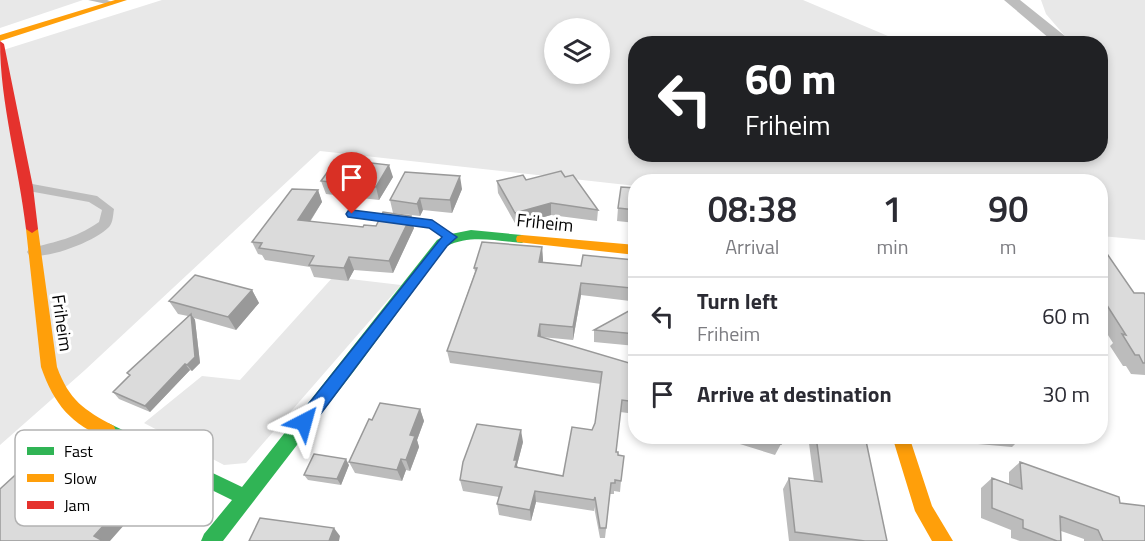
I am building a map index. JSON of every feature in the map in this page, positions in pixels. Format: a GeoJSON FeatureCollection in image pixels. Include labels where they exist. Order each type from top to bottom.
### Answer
{"type":"FeatureCollection","features":[{"type":"Feature","properties":{"kind":"street"},"geometry":{"type":"LineString","coordinates":[[1011,0],[1057,36]]}},
{"type":"Feature","properties":{"kind":"street"},"geometry":{"type":"LineString","coordinates":[[0,38],[117,2]]}},
{"type":"Feature","properties":{"kind":"street","name":"Friheim"},"geometry":{"type":"LineString","coordinates":[[0,44],[27,187],[49,367],[63,401],[83,418],[106,430]]}},
{"type":"Feature","properties":{"kind":"street","name":"Friheim"},"geometry":{"type":"LineString","coordinates":[[451,237],[469,234],[628,249]]}},
{"type":"Feature","properties":{"kind":"street"},"geometry":{"type":"LineString","coordinates":[[211,541],[244,496],[349,366],[442,243],[451,237]]}},
{"type":"Feature","properties":{"kind":"street"},"geometry":{"type":"LineString","coordinates":[[903,444],[924,511],[943,541]]}},
{"type":"Feature","properties":{"kind":"street","name":"Friheim"},"geometry":{"type":"LineString","coordinates":[[213,482],[244,496]]}},
{"type":"Feature","properties":{"kind":"lane"},"geometry":{"type":"LineString","coordinates":[[92,0],[117,2]]}},
{"type":"Feature","properties":{"kind":"lane"},"geometry":{"type":"LineString","coordinates":[[27,187],[93,199],[108,209],[105,224],[84,238],[62,248],[34,252]]}},
{"type":"Feature","properties":{"kind":"lane"},"geometry":{"type":"LineString","coordinates":[[352,214],[432,224],[451,237]]}},
{"type":"Feature","properties":{"kind":"shaded area"},"geometry":{"type":"Polygon","coordinates":[[[0,0],[83,0],[0,28],[0,0]]]}},
{"type":"Feature","properties":{"kind":"shaded area"},"geometry":{"type":"Polygon","coordinates":[[[162,0],[803,0],[888,36],[628,36],[628,162],[1108,162],[1108,36],[1065,36],[1046,14],[1041,0],[1145,0],[1145,240],[1108,237],[1108,174],[628,174],[628,185],[320,151],[85,370],[0,445],[0,51],[162,0]]]}},
{"type":"Feature","properties":{"kind":"shaded area"},"geometry":{"type":"Polygon","coordinates":[[[333,277],[401,285],[246,463],[224,465],[213,459],[213,430],[157,430],[144,423],[202,376],[240,380],[333,277]]]}},
{"type":"Feature","properties":{"kind":"building"},"geometry":{"type":"Polygon","coordinates":[[[337,159],[389,165],[376,187],[321,181],[337,159]]]}},
{"type":"Feature","properties":{"kind":"building"},"geometry":{"type":"Polygon","coordinates":[[[561,171],[565,177],[573,175],[598,210],[551,203],[515,213],[497,181],[523,175],[526,180],[561,171]]]}},
{"type":"Feature","properties":{"kind":"building"},"geometry":{"type":"Polygon","coordinates":[[[405,172],[460,176],[450,200],[420,198],[417,204],[390,200],[405,172]]]}},
{"type":"Feature","properties":{"kind":"building"},"geometry":{"type":"Polygon","coordinates":[[[621,187],[628,187],[628,209],[618,208],[621,187]]]}},
{"type":"Feature","properties":{"kind":"building"},"geometry":{"type":"Polygon","coordinates":[[[292,189],[318,190],[298,220],[363,227],[364,225],[376,226],[383,212],[411,216],[389,261],[349,257],[344,268],[309,265],[314,256],[259,248],[262,243],[252,242],[292,189]]]}},
{"type":"Feature","properties":{"kind":"building"},"geometry":{"type":"Polygon","coordinates":[[[482,242],[542,247],[539,262],[581,266],[583,255],[628,259],[628,288],[581,283],[573,327],[540,324],[538,336],[628,363],[628,401],[622,400],[616,452],[624,456],[621,481],[615,480],[615,483],[611,483],[606,528],[600,528],[595,497],[594,500],[535,491],[530,510],[497,504],[502,487],[460,480],[463,462],[477,424],[521,430],[514,460],[517,460],[515,467],[563,476],[572,427],[592,430],[595,423],[602,372],[447,351],[477,268],[474,268],[482,242]]]}},
{"type":"Feature","properties":{"kind":"building"},"geometry":{"type":"Polygon","coordinates":[[[1108,255],[1134,293],[1145,295],[1145,363],[1139,355],[1135,355],[1122,334],[1126,335],[1108,307],[1108,255]]]}},
{"type":"Feature","properties":{"kind":"building"},"geometry":{"type":"Polygon","coordinates":[[[195,275],[252,290],[228,317],[169,301],[195,275]]]}},
{"type":"Feature","properties":{"kind":"building"},"geometry":{"type":"Polygon","coordinates":[[[628,311],[628,333],[594,330],[628,311]]]}},
{"type":"Feature","properties":{"kind":"building"},"geometry":{"type":"Polygon","coordinates":[[[191,314],[195,357],[187,365],[185,364],[145,406],[113,392],[130,375],[127,373],[191,314]]]}},
{"type":"Feature","properties":{"kind":"building"},"geometry":{"type":"Polygon","coordinates":[[[380,403],[420,409],[410,435],[415,436],[406,460],[401,459],[397,470],[349,462],[369,419],[372,420],[380,403]]]}},
{"type":"Feature","properties":{"kind":"building"},"geometry":{"type":"Polygon","coordinates":[[[817,444],[867,444],[887,541],[865,541],[795,532],[789,478],[822,482],[817,444]]]}},
{"type":"Feature","properties":{"kind":"building"},"geometry":{"type":"Polygon","coordinates":[[[314,454],[346,459],[337,479],[304,475],[314,454]]]}},
{"type":"Feature","properties":{"kind":"building"},"geometry":{"type":"Polygon","coordinates":[[[1020,462],[1119,497],[1120,503],[1145,506],[1145,541],[1103,541],[1098,530],[1060,516],[1061,541],[1023,528],[1023,520],[992,508],[992,478],[1022,489],[1020,462]]]}},
{"type":"Feature","properties":{"kind":"building"},"geometry":{"type":"Polygon","coordinates":[[[15,475],[15,526],[103,526],[94,536],[103,541],[0,541],[0,489],[15,475]]]}},
{"type":"Feature","properties":{"kind":"building"},"geometry":{"type":"Polygon","coordinates":[[[260,518],[334,528],[329,541],[249,541],[260,518]]]}},
{"type":"Feature","properties":{"kind":"traffic: fast"},"geometry":{"type":"LineString","coordinates":[[211,541],[349,366],[442,243],[451,238],[471,235],[522,239]]}},
{"type":"Feature","properties":{"kind":"traffic: fast"},"geometry":{"type":"LineString","coordinates":[[213,482],[244,497]]}},
{"type":"Feature","properties":{"kind":"traffic: slow"},"geometry":{"type":"LineString","coordinates":[[0,38],[123,0]]}},
{"type":"Feature","properties":{"kind":"traffic: slow"},"geometry":{"type":"LineString","coordinates":[[32,229],[49,367],[58,391],[70,407],[106,430]]}},
{"type":"Feature","properties":{"kind":"traffic: slow"},"geometry":{"type":"LineString","coordinates":[[522,239],[628,249]]}},
{"type":"Feature","properties":{"kind":"traffic: slow"},"geometry":{"type":"LineString","coordinates":[[903,444],[924,511],[943,541]]}},
{"type":"Feature","properties":{"kind":"traffic: jam"},"geometry":{"type":"LineString","coordinates":[[0,44],[27,187],[32,229]]}},
{"type":"Feature","properties":{"kind":"route"},"geometry":{"type":"LineString","coordinates":[[304,422],[442,243],[451,237],[432,224],[352,214]]}}]}
